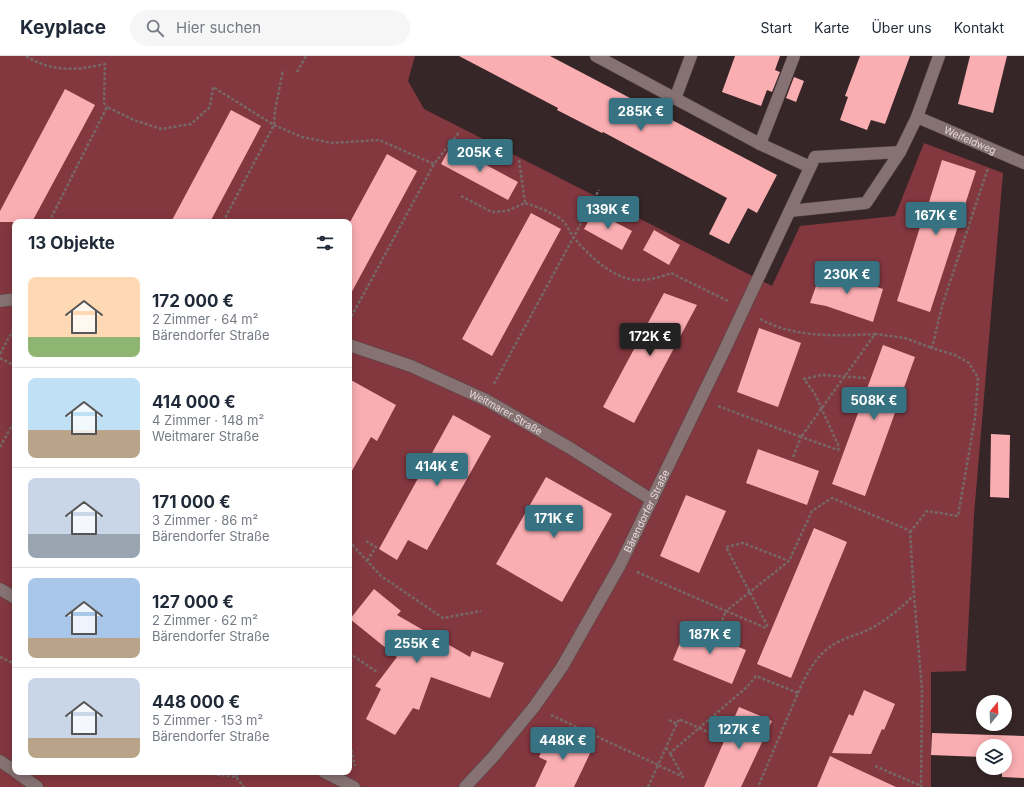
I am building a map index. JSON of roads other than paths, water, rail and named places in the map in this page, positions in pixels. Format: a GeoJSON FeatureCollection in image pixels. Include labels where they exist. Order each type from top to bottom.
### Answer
{"type":"FeatureCollection","features":[{"type":"Feature","properties":{"kind":"street"},"geometry":{"type":"LineString","coordinates":[[596,56],[760,144],[810,167]]}},
{"type":"Feature","properties":{"kind":"street"},"geometry":{"type":"LineString","coordinates":[[675,99],[691,56]]}},
{"type":"Feature","properties":{"kind":"street"},"geometry":{"type":"LineString","coordinates":[[760,144],[794,56]]}},
{"type":"Feature","properties":{"kind":"street"},"geometry":{"type":"LineString","coordinates":[[790,211],[866,203],[900,152],[917,117],[939,56]]}},
{"type":"Feature","properties":{"kind":"street","name":"Weifeldweg"},"geometry":{"type":"LineString","coordinates":[[917,117],[1024,163]]}},
{"type":"Feature","properties":{"kind":"street","name":"Bärendorfer Straße"},"geometry":{"type":"LineString","coordinates":[[465,787],[493,757],[534,707],[562,667],[620,565],[701,400],[815,157],[900,152]]}},
{"type":"Feature","properties":{"kind":"street"},"geometry":{"type":"LineString","coordinates":[[0,301],[12,299]]}},
{"type":"Feature","properties":{"kind":"street","name":"Weitmarer Straße"},"geometry":{"type":"LineString","coordinates":[[352,346],[411,366],[486,400],[570,448],[652,500]]}},
{"type":"Feature","properties":{"kind":"street"},"geometry":{"type":"LineString","coordinates":[[0,589],[12,596]]}},
{"type":"Feature","properties":{"kind":"street"},"geometry":{"type":"LineString","coordinates":[[0,761],[12,770]]}},
{"type":"Feature","properties":{"kind":"street"},"geometry":{"type":"LineString","coordinates":[[19,775],[37,787]]}},
{"type":"Feature","properties":{"kind":"street"},"geometry":{"type":"LineString","coordinates":[[330,775],[354,787]]}}]}
